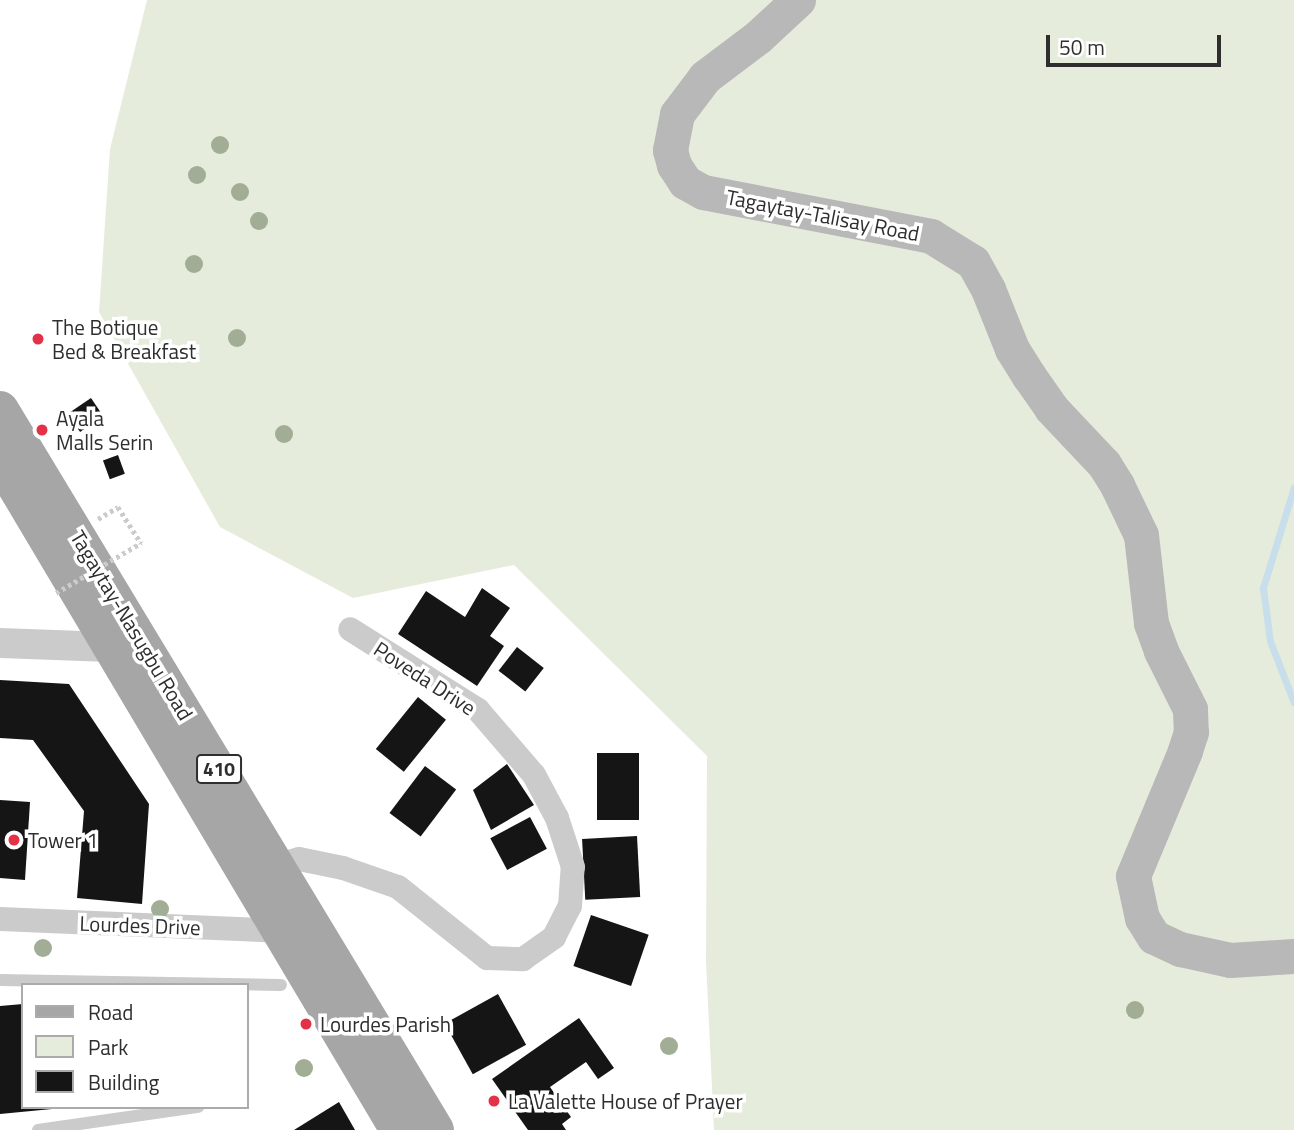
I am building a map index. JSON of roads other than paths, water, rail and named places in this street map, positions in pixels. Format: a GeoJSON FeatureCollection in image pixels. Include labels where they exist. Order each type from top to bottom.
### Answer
{"type":"FeatureCollection","features":[{"type":"Feature","properties":{"kind":"main road","name":"Tagaytay-Talisay Road"},"geometry":{"type":"LineString","coordinates":[[798,0],[758,37],[705,77],[677,114],[670,150],[674,165],[685,182],[703,192],[931,236],[973,262],[988,289],[1012,349],[1029,376],[1051,408],[1104,464],[1117,485],[1141,535],[1151,623],[1161,651],[1190,709],[1191,732],[1185,751],[1133,876],[1142,918],[1154,937],[1180,949],[1230,960],[1294,956]]}},
{"type":"Feature","properties":{"kind":"main road","name":"Tagaytay-Nasugbu Road"},"geometry":{"type":"LineString","coordinates":[[0,410],[435,1130]]}},
{"type":"Feature","properties":{"kind":"main road","name":"Tagaytay-Nasugbu Road"},"geometry":{"type":"LineString","coordinates":[[0,459],[399,1130]]}},
{"type":"Feature","properties":{"kind":"street","name":"Poveda Drive"},"geometry":{"type":"LineString","coordinates":[[277,865],[299,859],[343,868],[398,887],[487,958],[523,959],[554,937],[570,906],[573,867],[557,818],[534,775],[478,710],[350,629]]}},
{"type":"Feature","properties":{"kind":"street"},"geometry":{"type":"LineString","coordinates":[[0,643],[110,648]]}},
{"type":"Feature","properties":{"kind":"street","name":"Lourdes Drive"},"geometry":{"type":"LineString","coordinates":[[0,919],[281,931]]}},
{"type":"Feature","properties":{"kind":"lane"},"geometry":{"type":"LineString","coordinates":[[0,980],[169,983]]}},
{"type":"Feature","properties":{"kind":"lane"},"geometry":{"type":"LineString","coordinates":[[248,984],[281,985]]}},
{"type":"Feature","properties":{"kind":"lane"},"geometry":{"type":"LineString","coordinates":[[38,1130],[184,1109]]}},
{"type":"Feature","properties":{"kind":"waterway"},"geometry":{"type":"LineString","coordinates":[[1294,487],[1263,588],[1270,641],[1294,703]]}},
{"type":"Feature","properties":{"kind":"place","name":"The Botique Bed & Breakfast"},"geometry":{"type":"Point","coordinates":[38,339]}},
{"type":"Feature","properties":{"kind":"place","name":"Ayala Malls Serin"},"geometry":{"type":"Point","coordinates":[42,430]}},
{"type":"Feature","properties":{"kind":"place","name":"Tower 1"},"geometry":{"type":"Point","coordinates":[14,840]}},
{"type":"Feature","properties":{"kind":"place","name":"Lourdes Parish"},"geometry":{"type":"Point","coordinates":[306,1024]}},
{"type":"Feature","properties":{"kind":"place","name":"La Valette House of Prayer"},"geometry":{"type":"Point","coordinates":[494,1101]}}]}
